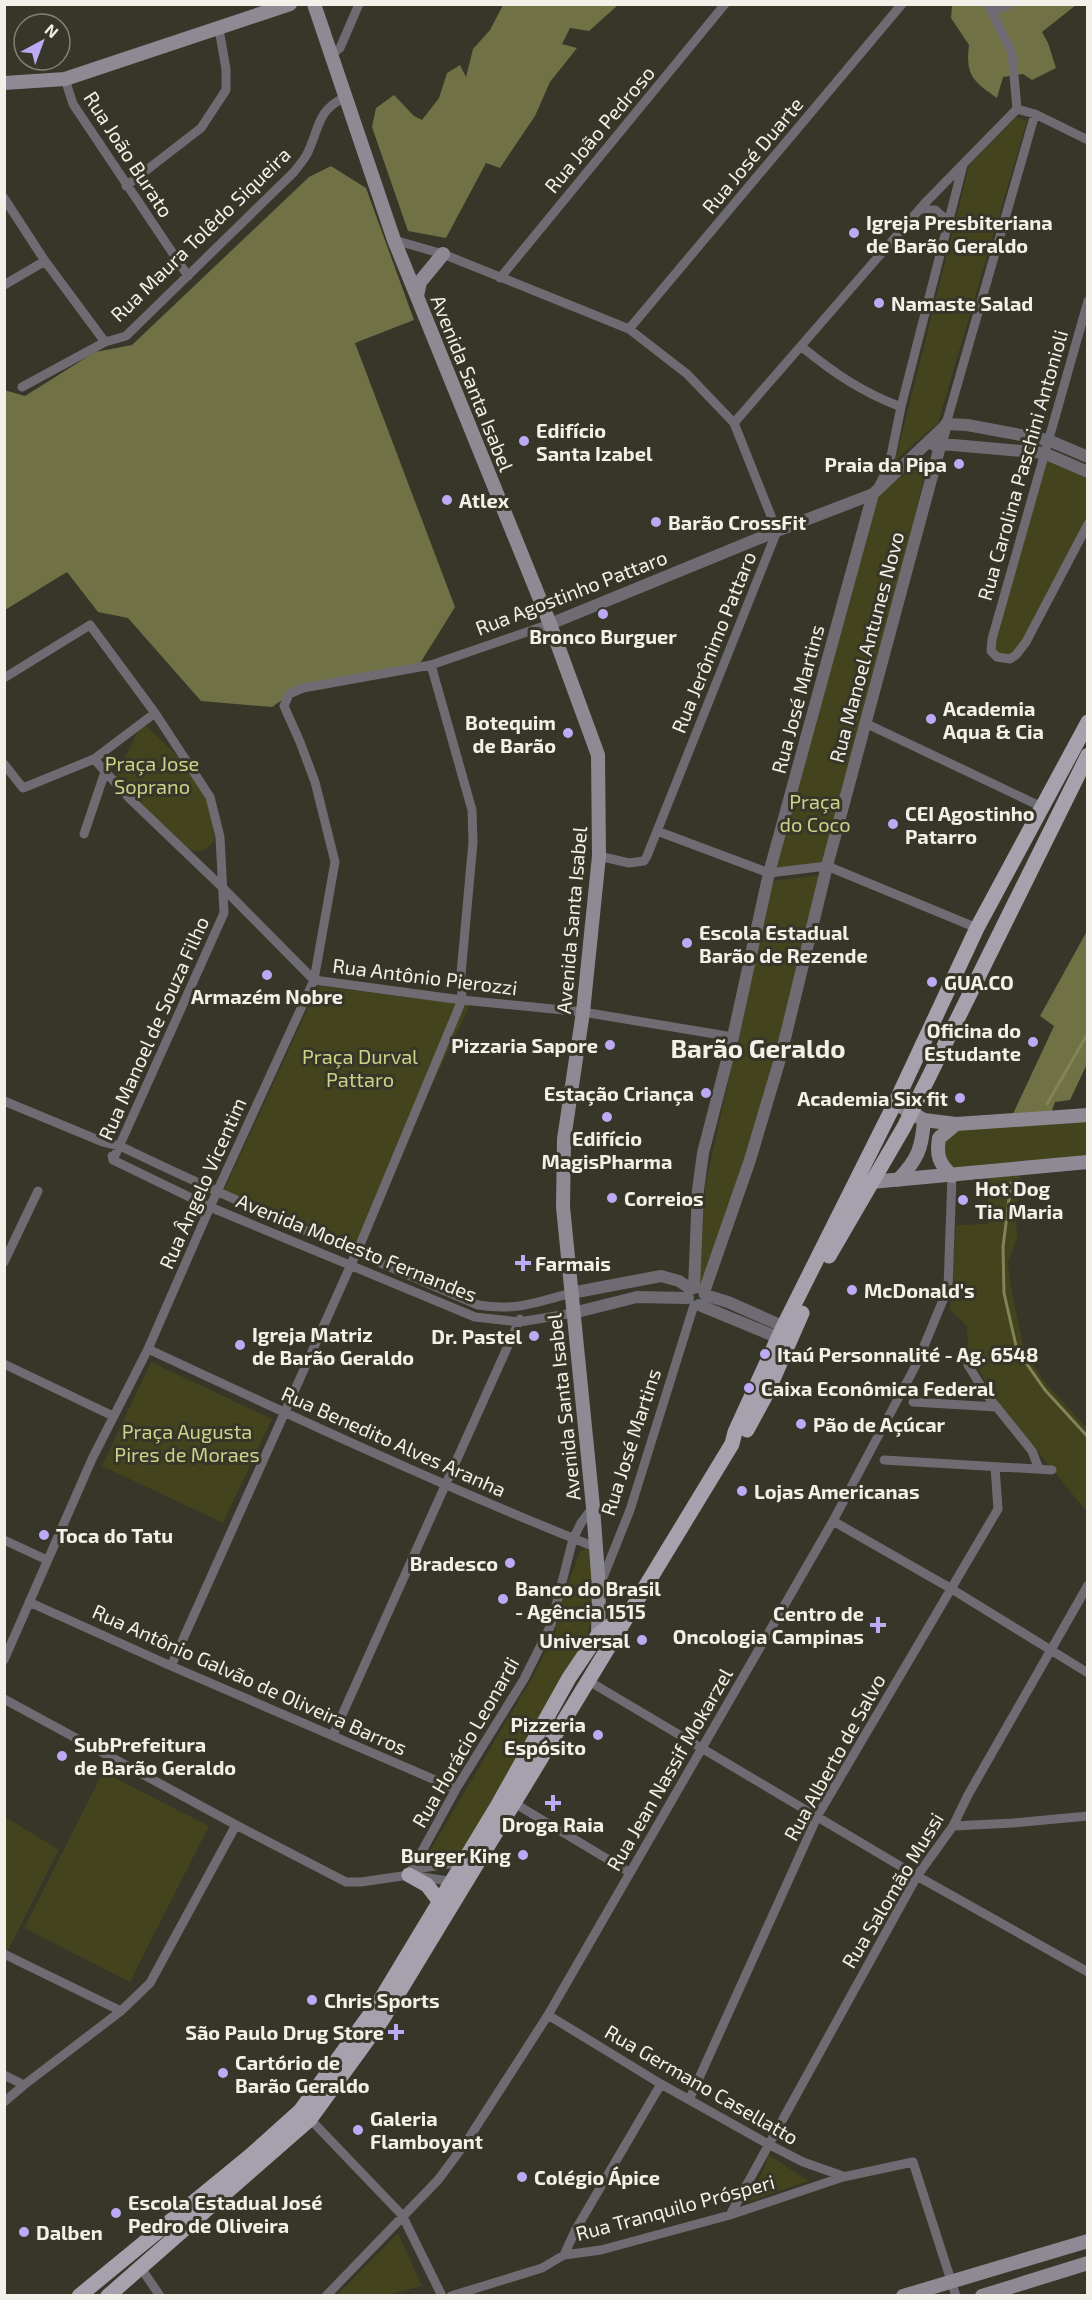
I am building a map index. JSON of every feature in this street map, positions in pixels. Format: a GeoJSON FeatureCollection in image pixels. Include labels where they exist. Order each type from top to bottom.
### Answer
{"type":"FeatureCollection","features":[{"type":"Feature","properties":{"kind":"main road"},"geometry":{"type":"LineString","coordinates":[[4,83],[65,79],[291,4]]}},
{"type":"Feature","properties":{"kind":"main road","name":"Avenida Santa Isabel"},"geometry":{"type":"LineString","coordinates":[[314,4],[394,240],[550,624],[598,755],[599,856],[583,1012],[564,1139],[563,1207],[593,1507],[599,1588],[598,1635]]}},
{"type":"Feature","properties":{"kind":"main road"},"geometry":{"type":"LineString","coordinates":[[417,296],[420,282],[443,254]]}},
{"type":"Feature","properties":{"kind":"main road"},"geometry":{"type":"LineString","coordinates":[[101,2277],[110,2294],[310,2119],[382,2020],[459,1883],[514,1803],[597,1662],[732,1444],[744,1436],[767,1394],[786,1334],[876,1137],[895,1102],[977,928],[1088,722]]}},
{"type":"Feature","properties":{"kind":"main road"},"geometry":{"type":"LineString","coordinates":[[882,1162],[917,1116],[1088,755]]}},
{"type":"Feature","properties":{"kind":"main road"},"geometry":{"type":"LineString","coordinates":[[895,1102],[917,1116],[956,1124],[1088,1115]]}},
{"type":"Feature","properties":{"kind":"main road"},"geometry":{"type":"LineString","coordinates":[[786,1334],[829,1256],[885,1181],[916,1157],[922,1143],[917,1116]]}},
{"type":"Feature","properties":{"kind":"main road"},"geometry":{"type":"LineString","coordinates":[[952,1176],[941,1165],[937,1155],[939,1138],[956,1124]]}},
{"type":"Feature","properties":{"kind":"main road"},"geometry":{"type":"LineString","coordinates":[[876,1137],[885,1181]]}},
{"type":"Feature","properties":{"kind":"main road"},"geometry":{"type":"LineString","coordinates":[[885,1181],[1084,1166]]}},
{"type":"Feature","properties":{"kind":"main road"},"geometry":{"type":"LineString","coordinates":[[79,2295],[251,2155],[301,2110],[379,2002],[440,1902],[459,1883],[463,1862],[569,1678],[598,1635],[630,1610]]}},
{"type":"Feature","properties":{"kind":"main road"},"geometry":{"type":"LineString","coordinates":[[597,1662],[598,1635]]}},
{"type":"Feature","properties":{"kind":"main road"},"geometry":{"type":"LineString","coordinates":[[409,1875],[427,1886],[440,1902]]}},
{"type":"Feature","properties":{"kind":"main road"},"geometry":{"type":"LineString","coordinates":[[903,2295],[1088,2241]]}},
{"type":"Feature","properties":{"kind":"main road"},"geometry":{"type":"LineString","coordinates":[[982,2295],[1088,2263]]}},
{"type":"Feature","properties":{"kind":"street"},"geometry":{"type":"LineString","coordinates":[[330,56],[340,48],[360,4]]}},
{"type":"Feature","properties":{"kind":"street","name":"Rua João Pedroso"},"geometry":{"type":"LineString","coordinates":[[500,278],[725,4]]}},
{"type":"Feature","properties":{"kind":"street","name":"Rua José Duarte"},"geometry":{"type":"LineString","coordinates":[[629,329],[902,4]]}},
{"type":"Feature","properties":{"kind":"street"},"geometry":{"type":"LineString","coordinates":[[1010,4],[992,7],[1012,53],[1017,109]]}},
{"type":"Feature","properties":{"kind":"street"},"geometry":{"type":"LineString","coordinates":[[126,186],[201,128],[226,90],[226,69],[219,28]]}},
{"type":"Feature","properties":{"kind":"street","name":"Rua João Burato"},"geometry":{"type":"LineString","coordinates":[[65,79],[73,104],[188,276]]}},
{"type":"Feature","properties":{"kind":"street","name":"Rua Maura Tolêdo Siqueira"},"geometry":{"type":"LineString","coordinates":[[22,387],[105,342],[126,336],[294,172],[308,153],[317,127],[330,104],[345,97]]}},
{"type":"Feature","properties":{"kind":"street"},"geometry":{"type":"LineString","coordinates":[[734,423],[920,209],[1017,109]]}},
{"type":"Feature","properties":{"kind":"street"},"geometry":{"type":"LineString","coordinates":[[1017,109],[1035,114],[1088,140]]}},
{"type":"Feature","properties":{"kind":"street","name":"Rua Manoel Antunes Novo"},"geometry":{"type":"LineString","coordinates":[[696,1296],[750,1160],[780,1059],[865,723],[946,424],[1035,114]]}},
{"type":"Feature","properties":{"kind":"street","name":"Rua José Martins"},"geometry":{"type":"LineString","coordinates":[[599,1588],[630,1510],[696,1296],[698,1190],[703,1153],[733,1037],[769,873],[873,494],[889,466],[901,407],[963,163]]}},
{"type":"Feature","properties":{"kind":"street"},"geometry":{"type":"LineString","coordinates":[[4,198],[45,261],[105,342]]}},
{"type":"Feature","properties":{"kind":"street"},"geometry":{"type":"LineString","coordinates":[[920,209],[935,210],[949,222]]}},
{"type":"Feature","properties":{"kind":"street"},"geometry":{"type":"LineString","coordinates":[[394,240],[443,254],[629,329],[687,374],[734,423],[777,531]]}},
{"type":"Feature","properties":{"kind":"street"},"geometry":{"type":"LineString","coordinates":[[4,285],[45,261]]}},
{"type":"Feature","properties":{"kind":"street","name":"Rua Carolina Paschini Antonioli"},"geometry":{"type":"LineString","coordinates":[[1088,301],[992,639],[991,651],[997,657],[1010,659],[1021,650],[1088,524]]}},
{"type":"Feature","properties":{"kind":"street"},"geometry":{"type":"LineString","coordinates":[[802,347],[853,385],[872,396],[901,407]]}},
{"type":"Feature","properties":{"kind":"street"},"geometry":{"type":"LineString","coordinates":[[946,424],[975,426],[1048,440],[1088,457]]}},
{"type":"Feature","properties":{"kind":"street","name":"Rua Agostinho Pattaro"},"geometry":{"type":"LineString","coordinates":[[284,706],[289,694],[303,688],[431,665],[550,624],[873,494],[946,424]]}},
{"type":"Feature","properties":{"kind":"street"},"geometry":{"type":"LineString","coordinates":[[925,446],[942,444],[1044,453],[1088,472]]}},
{"type":"Feature","properties":{"kind":"street","name":"Rua Jerônimo Pattaro"},"geometry":{"type":"LineString","coordinates":[[599,856],[629,863],[644,861],[777,531]]}},
{"type":"Feature","properties":{"kind":"street","name":"Rua Manoel de Souza Filho"},"geometry":{"type":"LineString","coordinates":[[4,678],[90,625],[155,713],[210,797],[220,837],[224,913],[113,1160]]}},
{"type":"Feature","properties":{"kind":"street"},"geometry":{"type":"LineString","coordinates":[[171,1666],[357,1251],[462,1000],[461,974],[473,842],[472,810],[431,665]]}},
{"type":"Feature","properties":{"kind":"street","name":"Rua Ângelo Vicentim"},"geometry":{"type":"LineString","coordinates":[[4,1660],[47,1560],[113,1416],[148,1349],[314,980],[335,862],[315,782],[284,706]]}},
{"type":"Feature","properties":{"kind":"street"},"geometry":{"type":"LineString","coordinates":[[4,764],[23,788],[94,759],[155,713]]}},
{"type":"Feature","properties":{"kind":"street"},"geometry":{"type":"LineString","coordinates":[[865,723],[1042,807]]}},
{"type":"Feature","properties":{"kind":"street","name":"Rua Antônio Pierozzi"},"geometry":{"type":"LineString","coordinates":[[94,759],[129,798],[314,980],[462,1000],[583,1012],[733,1037]]}},
{"type":"Feature","properties":{"kind":"street"},"geometry":{"type":"LineString","coordinates":[[84,834],[105,772]]}},
{"type":"Feature","properties":{"kind":"street"},"geometry":{"type":"LineString","coordinates":[[657,831],[769,873],[827,866],[977,928]]}},
{"type":"Feature","properties":{"kind":"street","name":"Avenida Modesto Fernandes"},"geometry":{"type":"LineString","coordinates":[[4,1101],[103,1142],[120,1146],[217,1192],[478,1305],[500,1309],[520,1307],[571,1293],[661,1276],[679,1281],[696,1296]]}},
{"type":"Feature","properties":{"kind":"street"},"geometry":{"type":"LineString","coordinates":[[103,1142],[110,1150],[113,1160]]}},
{"type":"Feature","properties":{"kind":"street","name":"Avenida Modesto Fernandes"},"geometry":{"type":"LineString","coordinates":[[113,1160],[210,1207],[475,1317],[520,1322],[573,1313],[637,1297],[696,1296],[728,1302],[786,1334]]}},
{"type":"Feature","properties":{"kind":"street","name":"Rua Jean Nassif Mokarzel"},"geometry":{"type":"LineString","coordinates":[[326,2295],[438,2180],[467,2141],[548,2015],[833,1521],[917,1363],[948,1288],[952,1176]]}},
{"type":"Feature","properties":{"kind":"street"},"geometry":{"type":"LineString","coordinates":[[4,1262],[38,1191]]}},
{"type":"Feature","properties":{"kind":"street"},"geometry":{"type":"LineString","coordinates":[[333,1735],[520,1322],[520,1307]]}},
{"type":"Feature","properties":{"kind":"street","name":"Rua Benedito Alves Aranha"},"geometry":{"type":"LineString","coordinates":[[148,1349],[445,1484],[596,1547]]}},
{"type":"Feature","properties":{"kind":"street"},"geometry":{"type":"LineString","coordinates":[[4,1364],[113,1416]]}},
{"type":"Feature","properties":{"kind":"street"},"geometry":{"type":"LineString","coordinates":[[968,1365],[997,1407],[1032,1451],[1039,1469]]}},
{"type":"Feature","properties":{"kind":"street"},"geometry":{"type":"LineString","coordinates":[[913,1402],[997,1407]]}},
{"type":"Feature","properties":{"kind":"street"},"geometry":{"type":"LineString","coordinates":[[884,1460],[1052,1470]]}},
{"type":"Feature","properties":{"kind":"street","name":"Rua Alberto de Salvo"},"geometry":{"type":"LineString","coordinates":[[690,2098],[818,1815],[998,1509],[995,1467]]}},
{"type":"Feature","properties":{"kind":"street","name":"Rua Horácio Leonardi"},"geometry":{"type":"LineString","coordinates":[[409,1875],[456,1789],[524,1679],[550,1625],[573,1539],[593,1507]]}},
{"type":"Feature","properties":{"kind":"street"},"geometry":{"type":"LineString","coordinates":[[833,1521],[950,1588],[1088,1673]]}},
{"type":"Feature","properties":{"kind":"street"},"geometry":{"type":"LineString","coordinates":[[4,1540],[47,1560]]}},
{"type":"Feature","properties":{"kind":"street","name":"Rua Salomão Mussi"},"geometry":{"type":"LineString","coordinates":[[730,2215],[917,1876],[953,1826],[968,1794],[1088,1586]]}},
{"type":"Feature","properties":{"kind":"street","name":"Rua Antônio Galvão de Oliveira Barros"},"geometry":{"type":"LineString","coordinates":[[29,1602],[456,1789]]}},
{"type":"Feature","properties":{"kind":"street"},"geometry":{"type":"LineString","coordinates":[[587,1680],[818,1815],[917,1876],[1088,1971]]}},
{"type":"Feature","properties":{"kind":"street"},"geometry":{"type":"LineString","coordinates":[[4,1699],[346,1882],[409,1875],[459,1883]]}},
{"type":"Feature","properties":{"kind":"street"},"geometry":{"type":"LineString","coordinates":[[514,1803],[629,1872]]}},
{"type":"Feature","properties":{"kind":"street"},"geometry":{"type":"LineString","coordinates":[[953,1826],[1088,1816]]}},
{"type":"Feature","properties":{"kind":"street"},"geometry":{"type":"LineString","coordinates":[[4,2102],[121,2011],[150,1983],[163,1963],[236,1825]]}},
{"type":"Feature","properties":{"kind":"street"},"geometry":{"type":"LineString","coordinates":[[409,1875],[421,1868],[463,1862]]}},
{"type":"Feature","properties":{"kind":"street"},"geometry":{"type":"LineString","coordinates":[[4,1954],[121,2011]]}},
{"type":"Feature","properties":{"kind":"street","name":"Rua Germano Casellatto"},"geometry":{"type":"LineString","coordinates":[[548,2015],[661,2084],[690,2098],[768,2144],[803,2162],[843,2177]]}},
{"type":"Feature","properties":{"kind":"street"},"geometry":{"type":"LineString","coordinates":[[4,2075],[24,2085]]}},
{"type":"Feature","properties":{"kind":"street"},"geometry":{"type":"LineString","coordinates":[[564,2255],[576,2229],[661,2084]]}},
{"type":"Feature","properties":{"kind":"street"},"geometry":{"type":"LineString","coordinates":[[310,2119],[402,2215],[442,2295]]}},
{"type":"Feature","properties":{"kind":"street","name":"Rua Tranquilo Prósperi"},"geometry":{"type":"LineString","coordinates":[[451,2295],[542,2268],[564,2255],[601,2250],[730,2215],[843,2177],[913,2162],[951,2281]]}},
{"type":"Feature","properties":{"kind":"street"},"geometry":{"type":"LineString","coordinates":[[141,2268],[160,2295]]}},
{"type":"Feature","properties":{"kind":"street"},"geometry":{"type":"LineString","coordinates":[[951,2281],[956,2295]]}},
{"type":"Feature","properties":{"kind":"green space"},"geometry":{"type":"Polygon","coordinates":[[[503,5],[618,5],[589,31],[570,28],[562,44],[577,48],[550,82],[535,116],[500,168],[486,163],[446,238],[408,231],[372,127],[376,108],[394,95],[414,116],[422,120],[439,98],[447,73],[460,65],[466,77],[473,49],[490,30],[503,5]]]}},
{"type":"Feature","properties":{"kind":"green space"},"geometry":{"type":"Polygon","coordinates":[[[952,5],[1076,5],[1042,32],[1056,68],[1032,80],[1023,74],[1003,77],[997,98],[977,82],[970,71],[969,45],[951,18],[952,5]]]}},
{"type":"Feature","properties":{"kind":"green space"},"geometry":{"type":"Polygon","coordinates":[[[1016,117],[1027,121],[938,423],[895,461],[969,166],[1016,117]]]}},
{"type":"Feature","properties":{"kind":"green space"},"geometry":{"type":"Polygon","coordinates":[[[331,166],[366,188],[414,320],[355,343],[455,607],[419,665],[302,686],[272,707],[201,701],[128,618],[98,612],[67,572],[5,610],[4,390],[25,396],[95,352],[132,345],[309,177],[331,166]]]}},
{"type":"Feature","properties":{"kind":"green space","name":"Praça do Coco"},"geometry":{"type":"Polygon","coordinates":[[[929,457],[865,723],[827,866],[774,870],[875,496],[929,457]]]}},
{"type":"Feature","properties":{"kind":"green space"},"geometry":{"type":"Polygon","coordinates":[[[1047,457],[1087,475],[1087,521],[1025,642],[1010,658],[993,651],[1047,457]]]}},
{"type":"Feature","properties":{"kind":"green space","name":"Praça Jose Soprano"},"geometry":{"type":"Polygon","coordinates":[[[147,726],[178,757],[207,799],[215,840],[202,851],[186,848],[114,780],[137,733],[147,726]]]}},
{"type":"Feature","properties":{"kind":"green space"},"geometry":{"type":"Polygon","coordinates":[[[820,875],[788,1008],[745,1161],[705,1284],[698,1282],[705,1186],[773,881],[820,875]]]}},
{"type":"Feature","properties":{"kind":"green space"},"geometry":{"type":"Polygon","coordinates":[[[1087,931],[1087,1064],[1070,1100],[1055,1102],[1051,1113],[1012,1116],[1054,1026],[1040,1016],[1087,931]]]}},
{"type":"Feature","properties":{"kind":"green space","name":"Praça Durval Pattaro"},"geometry":{"type":"Polygon","coordinates":[[[318,986],[470,1005],[356,1245],[224,1190],[318,986]]]}},
{"type":"Feature","properties":{"kind":"green space"},"geometry":{"type":"Polygon","coordinates":[[[1087,1117],[1087,1160],[1021,1171],[1016,1215],[1017,1237],[1008,1263],[1025,1352],[1048,1386],[1087,1428],[1087,1512],[993,1396],[968,1350],[967,1326],[950,1310],[956,1225],[988,1224],[988,1170],[953,1172],[944,1164],[941,1145],[959,1127],[1087,1117]]]}},
{"type":"Feature","properties":{"kind":"green space","name":"Praça Augusta Pires de Moraes"},"geometry":{"type":"Polygon","coordinates":[[[151,1362],[272,1419],[223,1523],[102,1466],[151,1362]]]}},
{"type":"Feature","properties":{"kind":"green space"},"geometry":{"type":"Polygon","coordinates":[[[586,1548],[592,1552],[593,1615],[586,1639],[458,1858],[429,1861],[430,1850],[532,1678],[555,1633],[560,1604],[580,1552],[586,1548]]]}},
{"type":"Feature","properties":{"kind":"green space"},"geometry":{"type":"Polygon","coordinates":[[[103,1772],[209,1826],[130,1982],[24,1928],[103,1772]]]}},
{"type":"Feature","properties":{"kind":"green space"},"geometry":{"type":"Polygon","coordinates":[[[4,1816],[59,1850],[7,1952],[4,1951],[4,1816]]]}},
{"type":"Feature","properties":{"kind":"green space"},"geometry":{"type":"Polygon","coordinates":[[[769,2155],[809,2181],[750,2201],[769,2155]]]}},
{"type":"Feature","properties":{"kind":"green space"},"geometry":{"type":"Polygon","coordinates":[[[398,2233],[422,2286],[386,2295],[337,2295],[398,2233]]]}},
{"type":"Feature","properties":{"kind":"waterway"},"geometry":{"type":"LineString","coordinates":[[1047,1104],[1088,1033]]}},
{"type":"Feature","properties":{"kind":"waterway"},"geometry":{"type":"LineString","coordinates":[[1011,1183],[1003,1247],[1004,1293],[1017,1350],[1045,1390],[1088,1437]]}},
{"type":"Feature","properties":{"kind":"place","name":"Igreja Presbiteriana de Barão Geraldo"},"geometry":{"type":"Point","coordinates":[854,233]}},
{"type":"Feature","properties":{"kind":"place","name":"Namaste Salad"},"geometry":{"type":"Point","coordinates":[879,303]}},
{"type":"Feature","properties":{"kind":"place","name":"Edifício Santa Izabel"},"geometry":{"type":"Point","coordinates":[524,441]}},
{"type":"Feature","properties":{"kind":"place","name":"Praia da Pipa"},"geometry":{"type":"Point","coordinates":[959,464]}},
{"type":"Feature","properties":{"kind":"place","name":"Atlex"},"geometry":{"type":"Point","coordinates":[447,500]}},
{"type":"Feature","properties":{"kind":"place","name":"Barão CrossFit"},"geometry":{"type":"Point","coordinates":[656,522]}},
{"type":"Feature","properties":{"kind":"place","name":"Bronco Burguer"},"geometry":{"type":"Point","coordinates":[603,614]}},
{"type":"Feature","properties":{"kind":"place","name":"Academia Aqua & Cia"},"geometry":{"type":"Point","coordinates":[931,719]}},
{"type":"Feature","properties":{"kind":"place","name":"Botequim de Barão"},"geometry":{"type":"Point","coordinates":[568,733]}},
{"type":"Feature","properties":{"kind":"place","name":"CEI Agostinho Patarro"},"geometry":{"type":"Point","coordinates":[893,824]}},
{"type":"Feature","properties":{"kind":"place","name":"Escola Estadual Barão de Rezende"},"geometry":{"type":"Point","coordinates":[687,943]}},
{"type":"Feature","properties":{"kind":"place","name":"Armazém Nobre"},"geometry":{"type":"Point","coordinates":[267,975]}},
{"type":"Feature","properties":{"kind":"place","name":"GUA.CO"},"geometry":{"type":"Point","coordinates":[932,982]}},
{"type":"Feature","properties":{"kind":"place","name":"Oficina do Estudante"},"geometry":{"type":"Point","coordinates":[1033,1042]}},
{"type":"Feature","properties":{"kind":"place","name":"Pizzaria Sapore"},"geometry":{"type":"Point","coordinates":[610,1045]}},
{"type":"Feature","properties":{"kind":"place","name":"Estação Criança"},"geometry":{"type":"Point","coordinates":[706,1093]}},
{"type":"Feature","properties":{"kind":"place","name":"Academia Six fit"},"geometry":{"type":"Point","coordinates":[960,1098]}},
{"type":"Feature","properties":{"kind":"place","name":"Edifício MagisPharma"},"geometry":{"type":"Point","coordinates":[607,1117]}},
{"type":"Feature","properties":{"kind":"place","name":"Correios"},"geometry":{"type":"Point","coordinates":[612,1198]}},
{"type":"Feature","properties":{"kind":"place","name":"Hot Dog Tia Maria"},"geometry":{"type":"Point","coordinates":[963,1200]}},
{"type":"Feature","properties":{"kind":"place","name":"Farmais"},"geometry":{"type":"Point","coordinates":[523,1263]}},
{"type":"Feature","properties":{"kind":"place","name":"McDonald's"},"geometry":{"type":"Point","coordinates":[852,1290]}},
{"type":"Feature","properties":{"kind":"place","name":"Dr. Pastel"},"geometry":{"type":"Point","coordinates":[534,1336]}},
{"type":"Feature","properties":{"kind":"place","name":"Igreja Matriz de Barão Geraldo"},"geometry":{"type":"Point","coordinates":[240,1345]}},
{"type":"Feature","properties":{"kind":"place","name":"Itaú Personnalité - Ag. 6548"},"geometry":{"type":"Point","coordinates":[765,1354]}},
{"type":"Feature","properties":{"kind":"place","name":"Caixa Econômica Federal"},"geometry":{"type":"Point","coordinates":[749,1388]}},
{"type":"Feature","properties":{"kind":"place","name":"Pão de Açúcar"},"geometry":{"type":"Point","coordinates":[801,1424]}},
{"type":"Feature","properties":{"kind":"place","name":"Lojas Americanas"},"geometry":{"type":"Point","coordinates":[742,1491]}},
{"type":"Feature","properties":{"kind":"place","name":"Toca do Tatu"},"geometry":{"type":"Point","coordinates":[44,1535]}},
{"type":"Feature","properties":{"kind":"place","name":"Bradesco"},"geometry":{"type":"Point","coordinates":[510,1563]}},
{"type":"Feature","properties":{"kind":"place","name":"Banco do Brasil - Agência 1515"},"geometry":{"type":"Point","coordinates":[503,1599]}},
{"type":"Feature","properties":{"kind":"place","name":"Centro de Oncologia Campinas"},"geometry":{"type":"Point","coordinates":[878,1625]}},
{"type":"Feature","properties":{"kind":"place","name":"Universal"},"geometry":{"type":"Point","coordinates":[642,1640]}},
{"type":"Feature","properties":{"kind":"place","name":"Pizzeria Espósito"},"geometry":{"type":"Point","coordinates":[598,1735]}},
{"type":"Feature","properties":{"kind":"place","name":"SubPrefeitura de Barão Geraldo"},"geometry":{"type":"Point","coordinates":[62,1756]}},
{"type":"Feature","properties":{"kind":"place","name":"Droga Raia"},"geometry":{"type":"Point","coordinates":[553,1803]}},
{"type":"Feature","properties":{"kind":"place","name":"Burger King"},"geometry":{"type":"Point","coordinates":[523,1855]}},
{"type":"Feature","properties":{"kind":"place","name":"Chris Sports"},"geometry":{"type":"Point","coordinates":[312,2000]}},
{"type":"Feature","properties":{"kind":"place","name":"São Paulo Drug Store"},"geometry":{"type":"Point","coordinates":[396,2032]}},
{"type":"Feature","properties":{"kind":"place","name":"Cartório de Barão Geraldo"},"geometry":{"type":"Point","coordinates":[223,2073]}},
{"type":"Feature","properties":{"kind":"place","name":"Galeria Flamboyant"},"geometry":{"type":"Point","coordinates":[358,2130]}},
{"type":"Feature","properties":{"kind":"place","name":"Colégio Ápice"},"geometry":{"type":"Point","coordinates":[522,2177]}},
{"type":"Feature","properties":{"kind":"place","name":"Escola Estadual José Pedro de Oliveira"},"geometry":{"type":"Point","coordinates":[116,2213]}},
{"type":"Feature","properties":{"kind":"place","name":"Dalben"},"geometry":{"type":"Point","coordinates":[24,2232]}},
{"type":"Feature","properties":{"kind":"district","name":"Barão Geraldo"},"geometry":{"type":"Point","coordinates":[758,1047]}}]}
